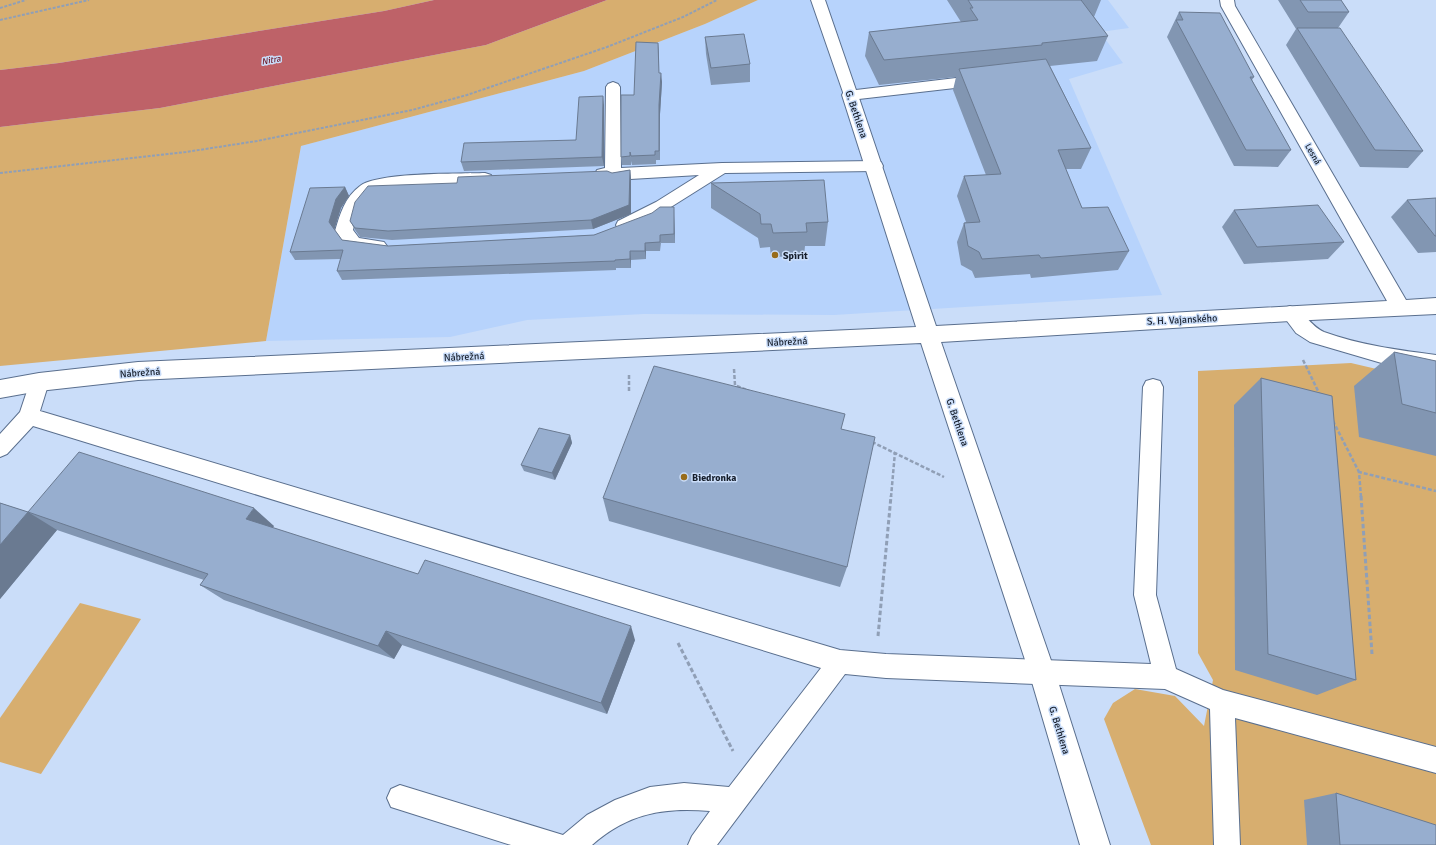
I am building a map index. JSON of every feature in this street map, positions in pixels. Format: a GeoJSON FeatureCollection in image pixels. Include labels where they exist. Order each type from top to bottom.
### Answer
{"type":"FeatureCollection","features":[{"type":"Feature","properties":{"kind":"street","name":"Lesná"},"geometry":{"type":"LineString","coordinates":[[1227,0],[1232,12],[1401,308]]}},
{"type":"Feature","properties":{"kind":"street","name":"G. Bethlena"},"geometry":{"type":"LineString","coordinates":[[850,95],[875,166],[928,334],[1042,672],[1095,845]]}},
{"type":"Feature","properties":{"kind":"street","name":"S. H. Vajanského"},"geometry":{"type":"LineString","coordinates":[[928,334],[1436,306]]}},
{"type":"Feature","properties":{"kind":"street","name":"Nábrežná"},"geometry":{"type":"LineString","coordinates":[[0,389],[39,382],[138,371],[928,334]]}},
{"type":"Feature","properties":{"kind":"lane","name":"G. Bethlena"},"geometry":{"type":"LineString","coordinates":[[818,0],[850,95]]}},
{"type":"Feature","properties":{"kind":"lane"},"geometry":{"type":"LineString","coordinates":[[850,95],[993,79]]}},
{"type":"Feature","properties":{"kind":"lane"},"geometry":{"type":"LineString","coordinates":[[613,87],[613,174]]}},
{"type":"Feature","properties":{"kind":"lane"},"geometry":{"type":"LineString","coordinates":[[590,175],[722,168],[875,166]]}},
{"type":"Feature","properties":{"kind":"lane"},"geometry":{"type":"LineString","coordinates":[[610,230],[646,216],[696,183],[722,168]]}},
{"type":"Feature","properties":{"kind":"lane"},"geometry":{"type":"LineString","coordinates":[[392,247],[354,244],[344,231],[350,208],[366,189],[387,182],[504,178]]}},
{"type":"Feature","properties":{"kind":"lane"},"geometry":{"type":"LineString","coordinates":[[1290,313],[1303,328],[1317,337],[1385,356],[1436,363]]}},
{"type":"Feature","properties":{"kind":"lane"},"geometry":{"type":"LineString","coordinates":[[0,448],[29,416],[39,382]]}},
{"type":"Feature","properties":{"kind":"lane"},"geometry":{"type":"LineString","coordinates":[[1153,387],[1145,594],[1166,677]]}},
{"type":"Feature","properties":{"kind":"lane"},"geometry":{"type":"LineString","coordinates":[[29,416],[840,662],[886,666],[1166,677],[1222,702],[1436,760]]}},
{"type":"Feature","properties":{"kind":"lane"},"geometry":{"type":"LineString","coordinates":[[707,844],[742,791],[840,662]]}},
{"type":"Feature","properties":{"kind":"lane"},"geometry":{"type":"LineString","coordinates":[[1222,702],[1227,845]]}},
{"type":"Feature","properties":{"kind":"lane"},"geometry":{"type":"LineString","coordinates":[[572,845],[596,824],[624,809],[650,800],[742,791]]}},
{"type":"Feature","properties":{"kind":"lane"},"geometry":{"type":"LineString","coordinates":[[400,798],[555,845]]}},
{"type":"Feature","properties":{"kind":"path"},"geometry":{"type":"LineString","coordinates":[[0,8],[26,0]]}},
{"type":"Feature","properties":{"kind":"path"},"geometry":{"type":"LineString","coordinates":[[0,20],[89,0]]}},
{"type":"Feature","properties":{"kind":"path"},"geometry":{"type":"LineString","coordinates":[[0,173],[243,144],[412,110],[468,95],[607,47],[683,17],[717,0]]}},
{"type":"Feature","properties":{"kind":"path"},"geometry":{"type":"LineString","coordinates":[[1302,359],[1324,401]]}},
{"type":"Feature","properties":{"kind":"path"},"geometry":{"type":"LineString","coordinates":[[734,369],[735,385],[750,391]]}},
{"type":"Feature","properties":{"kind":"path"},"geometry":{"type":"LineString","coordinates":[[628,373],[629,391]]}},
{"type":"Feature","properties":{"kind":"path"},"geometry":{"type":"LineString","coordinates":[[1331,416],[1359,472],[1372,654]]}},
{"type":"Feature","properties":{"kind":"path"},"geometry":{"type":"LineString","coordinates":[[866,440],[895,452],[944,477]]}},
{"type":"Feature","properties":{"kind":"path"},"geometry":{"type":"LineString","coordinates":[[877,642],[895,452]]}},
{"type":"Feature","properties":{"kind":"path"},"geometry":{"type":"LineString","coordinates":[[1359,472],[1436,491]]}},
{"type":"Feature","properties":{"kind":"path"},"geometry":{"type":"LineString","coordinates":[[676,638],[742,791]]}},
{"type":"Feature","properties":{"kind":"shaded area"},"geometry":{"type":"Polygon","coordinates":[[[0,0],[434,0],[384,11],[59,63],[0,70],[0,0]]]}},
{"type":"Feature","properties":{"kind":"shaded area"},"geometry":{"type":"Polygon","coordinates":[[[607,0],[758,0],[705,24],[584,71],[301,146],[266,341],[0,366],[0,127],[160,108],[486,45],[607,0]]]}},
{"type":"Feature","properties":{"kind":"shaded area"},"geometry":{"type":"Polygon","coordinates":[[[758,0],[1108,0],[1129,28],[1100,32],[1123,63],[1069,79],[1162,295],[834,315],[644,314],[527,320],[450,337],[266,341],[301,146],[584,71],[705,24],[758,0]]]}},
{"type":"Feature","properties":{"kind":"shaded area"},"geometry":{"type":"Polygon","coordinates":[[[1351,363],[1436,383],[1436,845],[1151,845],[1104,719],[1113,703],[1135,689],[1175,696],[1204,726],[1213,680],[1198,653],[1198,371],[1351,363]]]}},
{"type":"Feature","properties":{"kind":"shaded area"},"geometry":{"type":"Polygon","coordinates":[[[80,603],[141,619],[41,774],[0,762],[0,718],[80,603]]]}},
{"type":"Feature","properties":{"kind":"water","name":"Nitra"},"geometry":{"type":"Polygon","coordinates":[[[434,0],[607,0],[486,45],[160,108],[0,127],[0,70],[59,63],[384,11],[434,0]]]}},
{"type":"Feature","properties":{"kind":"building"},"geometry":{"type":"Polygon","coordinates":[[[968,0],[1081,0],[1108,36],[1042,43],[1042,45],[884,60],[869,32],[978,20],[970,8],[973,8],[968,0]]]}},
{"type":"Feature","properties":{"kind":"building"},"geometry":{"type":"Polygon","coordinates":[[[1300,0],[1341,0],[1349,12],[1308,12],[1300,0]]]}},
{"type":"Feature","properties":{"kind":"building"},"geometry":{"type":"Polygon","coordinates":[[[1179,12],[1220,13],[1254,77],[1250,77],[1291,150],[1246,150],[1176,20],[1183,20],[1179,12]]]}},
{"type":"Feature","properties":{"kind":"building"},"geometry":{"type":"Polygon","coordinates":[[[1297,28],[1340,28],[1423,151],[1375,150],[1297,28]]]}},
{"type":"Feature","properties":{"kind":"building"},"geometry":{"type":"Polygon","coordinates":[[[744,34],[750,64],[711,68],[705,37],[744,34]]]}},
{"type":"Feature","properties":{"kind":"building"},"geometry":{"type":"Polygon","coordinates":[[[636,42],[658,43],[659,73],[661,73],[659,151],[655,151],[655,155],[631,156],[630,152],[630,156],[621,157],[621,95],[634,95],[636,42]]]}},
{"type":"Feature","properties":{"kind":"building"},"geometry":{"type":"Polygon","coordinates":[[[1046,59],[1091,148],[1058,150],[1082,208],[1108,207],[1129,251],[1041,258],[1039,255],[982,259],[979,252],[968,246],[964,223],[980,222],[964,176],[1001,174],[959,69],[1046,59]]]}},
{"type":"Feature","properties":{"kind":"building"},"geometry":{"type":"Polygon","coordinates":[[[603,96],[602,157],[461,162],[464,143],[576,140],[579,97],[603,96]]]}},
{"type":"Feature","properties":{"kind":"building"},"geometry":{"type":"Polygon","coordinates":[[[630,170],[629,205],[591,220],[388,231],[355,228],[350,221],[355,202],[368,186],[457,183],[458,177],[607,171],[612,173],[630,170]]]}},
{"type":"Feature","properties":{"kind":"building"},"geometry":{"type":"Polygon","coordinates":[[[824,180],[828,222],[806,223],[807,232],[773,233],[771,224],[761,224],[760,214],[711,183],[824,180]]]}},
{"type":"Feature","properties":{"kind":"building"},"geometry":{"type":"Polygon","coordinates":[[[345,187],[336,199],[329,222],[342,240],[388,246],[594,235],[652,213],[660,207],[674,207],[674,234],[660,235],[660,242],[645,243],[645,251],[630,251],[630,259],[615,261],[337,271],[343,250],[290,252],[310,188],[345,187]]]}},
{"type":"Feature","properties":{"kind":"building"},"geometry":{"type":"Polygon","coordinates":[[[1436,198],[1436,236],[1435,236],[1407,200],[1436,198]]]}},
{"type":"Feature","properties":{"kind":"building"},"geometry":{"type":"Polygon","coordinates":[[[1318,205],[1344,242],[1257,247],[1234,210],[1318,205]]]}},
{"type":"Feature","properties":{"kind":"building"},"geometry":{"type":"Polygon","coordinates":[[[1394,352],[1436,361],[1436,413],[1402,404],[1394,352]]]}},
{"type":"Feature","properties":{"kind":"building"},"geometry":{"type":"Polygon","coordinates":[[[654,366],[845,414],[841,429],[875,437],[847,567],[603,498],[654,366]]]}},
{"type":"Feature","properties":{"kind":"building"},"geometry":{"type":"Polygon","coordinates":[[[1261,378],[1332,396],[1356,680],[1268,654],[1261,378]]]}},
{"type":"Feature","properties":{"kind":"building"},"geometry":{"type":"Polygon","coordinates":[[[539,428],[570,435],[552,473],[521,465],[539,428]]]}},
{"type":"Feature","properties":{"kind":"building"},"geometry":{"type":"Polygon","coordinates":[[[79,452],[254,508],[246,519],[418,574],[425,560],[631,626],[601,703],[386,631],[378,646],[200,585],[208,574],[28,512],[79,452]]]}},
{"type":"Feature","properties":{"kind":"building"},"geometry":{"type":"Polygon","coordinates":[[[0,503],[28,512],[0,545],[0,503]]]}},
{"type":"Feature","properties":{"kind":"building"},"geometry":{"type":"Polygon","coordinates":[[[1336,793],[1436,825],[1436,845],[1340,845],[1336,793]]]}},
{"type":"Feature","properties":{"kind":"place","name":"Spirit"},"geometry":{"type":"Point","coordinates":[775,255]}},
{"type":"Feature","properties":{"kind":"place","name":"Biedronka"},"geometry":{"type":"Point","coordinates":[684,477]}}]}
